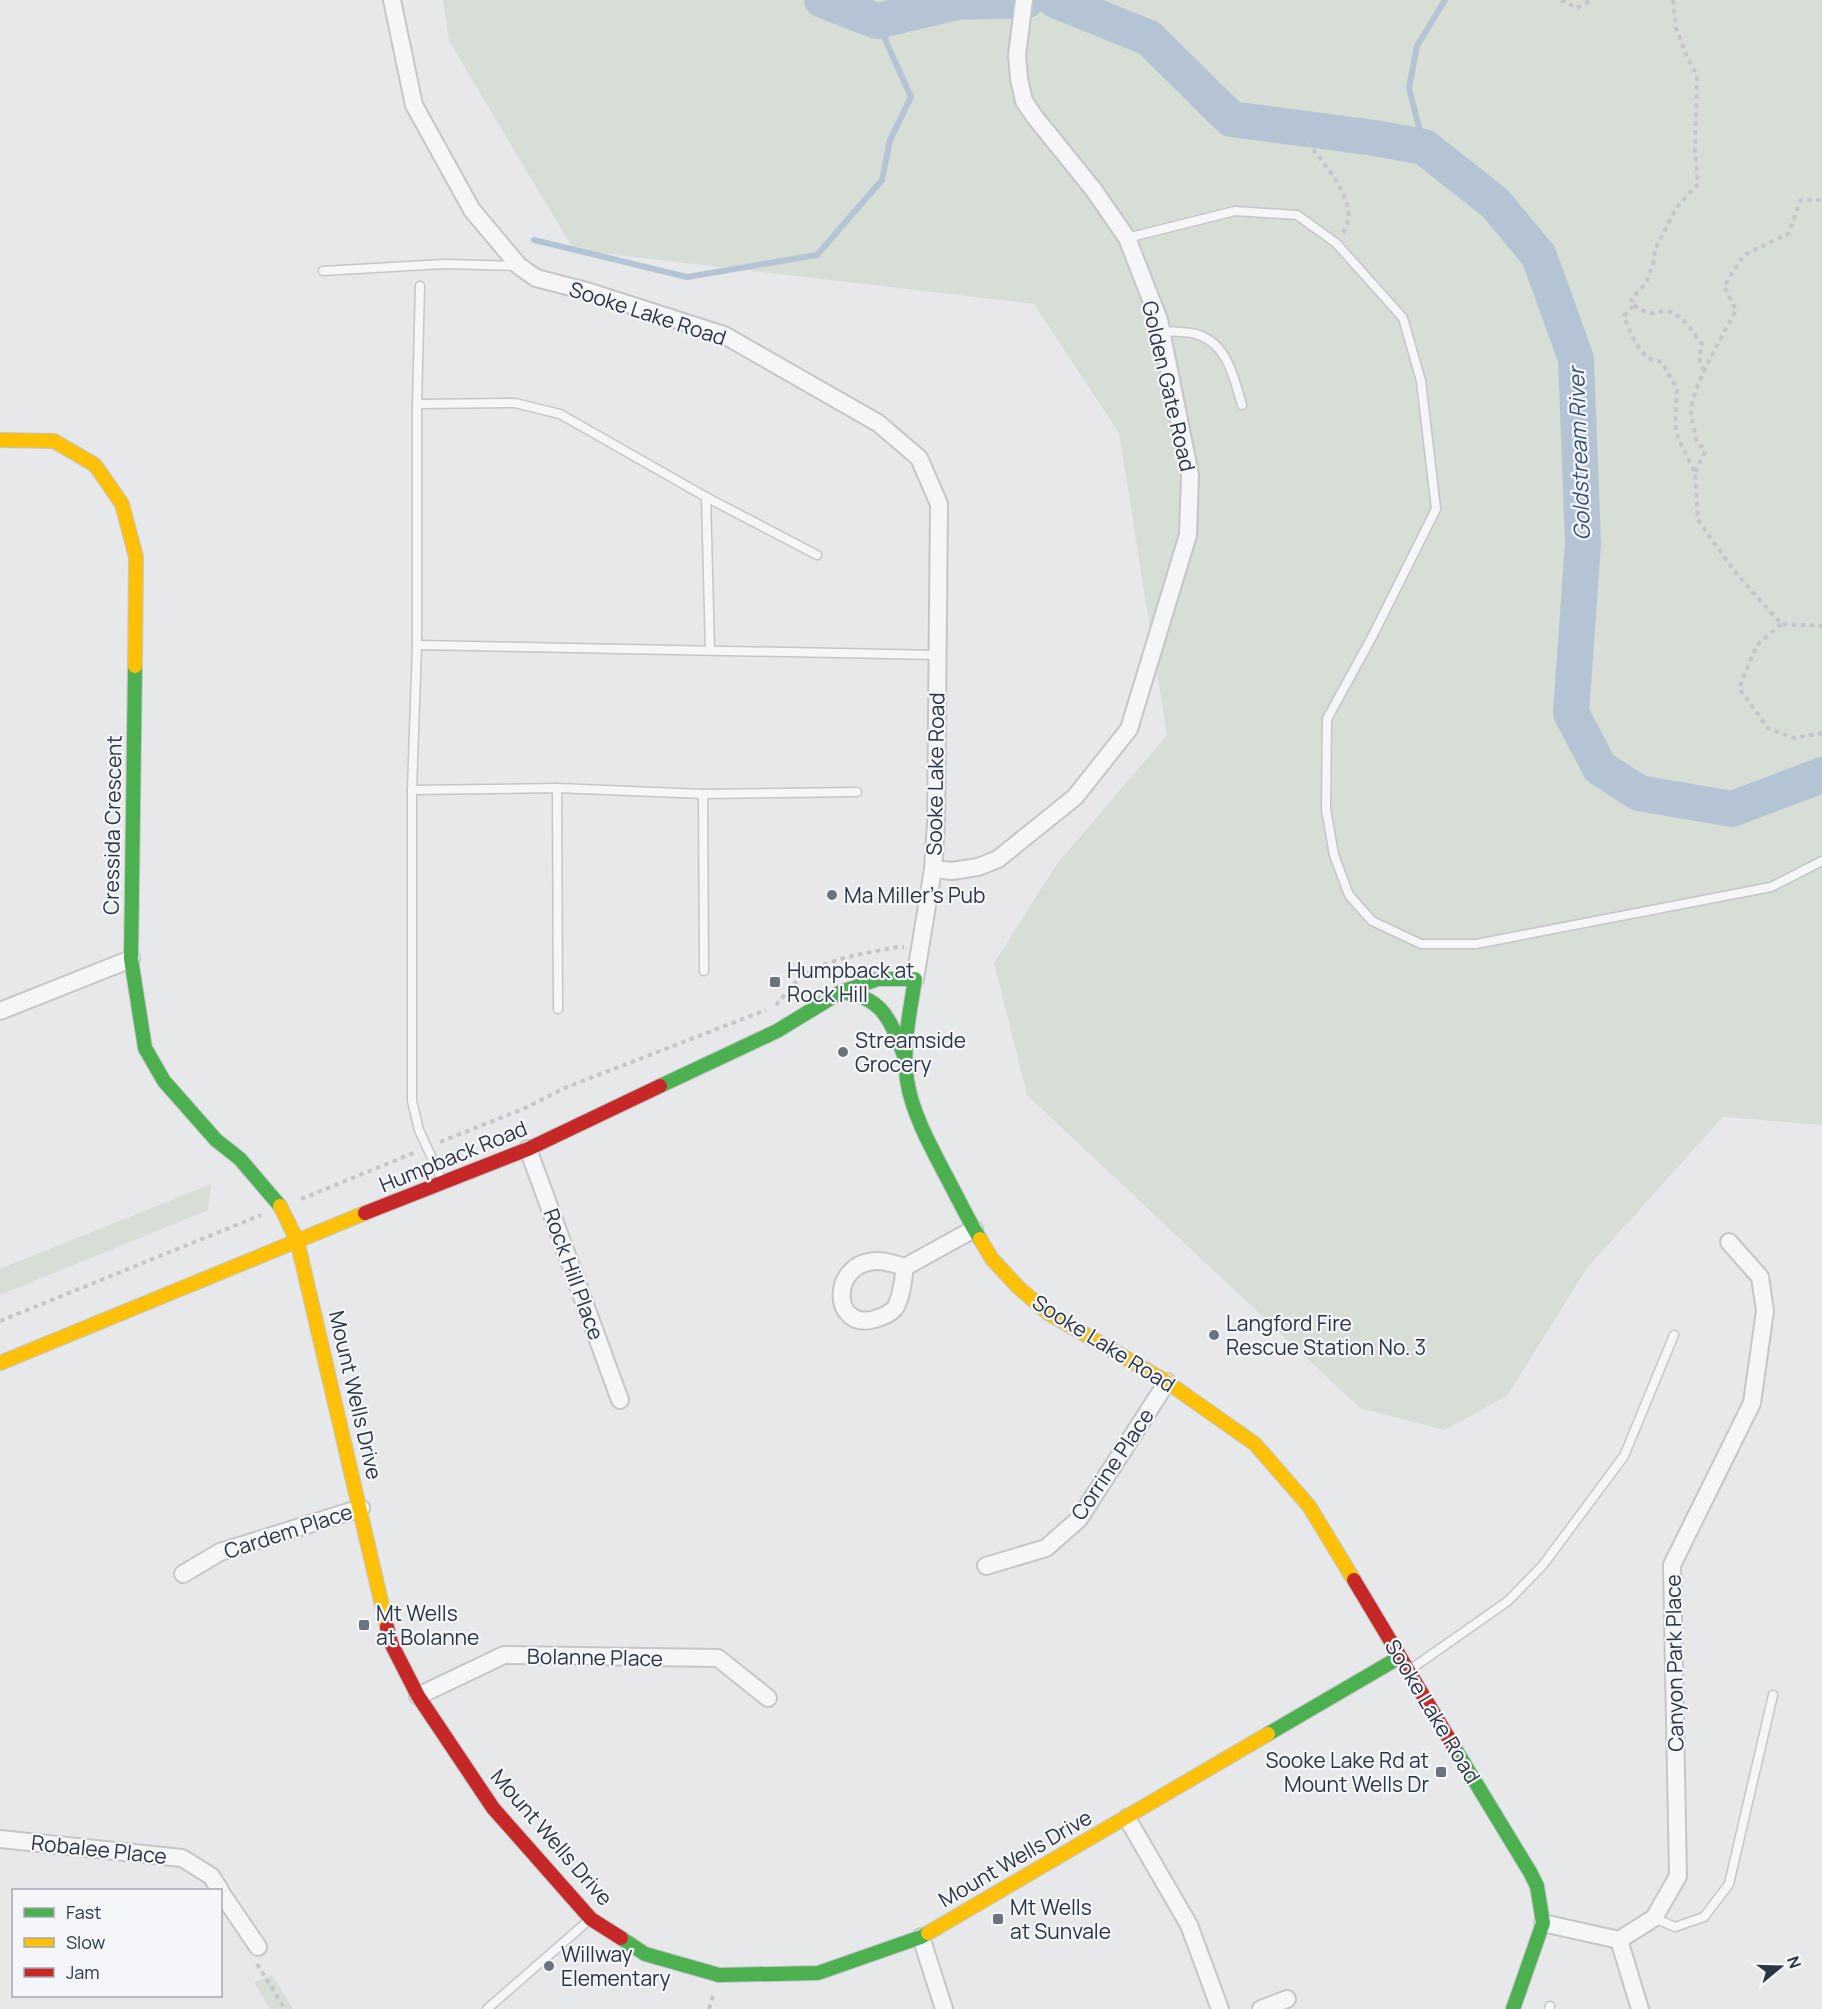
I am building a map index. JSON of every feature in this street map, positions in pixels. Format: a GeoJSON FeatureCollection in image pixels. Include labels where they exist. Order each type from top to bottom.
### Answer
{"type":"FeatureCollection","features":[{"type":"Feature","properties":{"kind":"street","name":"Sooke Lake Road"},"geometry":{"type":"LineString","coordinates":[[392,0],[414,105],[472,210],[519,266],[536,278],[590,292],[724,335],[878,423],[919,458],[939,504],[936,824],[933,869],[905,1059],[907,1082],[916,1112],[974,1229],[992,1259],[1018,1287],[1048,1313],[1167,1382],[1255,1444],[1309,1506],[1530,1872],[1542,1902],[1544,1923]]}},
{"type":"Feature","properties":{"kind":"street","name":"Golden Gate Road"},"geometry":{"type":"LineString","coordinates":[[933,869],[952,870],[978,867],[998,859],[1075,797],[1129,729],[1188,535],[1190,475],[1159,320],[1127,238],[1093,189],[1024,101],[1017,55],[1023,5]]}},
{"type":"Feature","properties":{"kind":"street","name":"Cressida Crescent"},"geometry":{"type":"LineString","coordinates":[[0,440],[54,441],[95,465],[122,504],[136,556],[131,959],[145,1048],[164,1082],[216,1140],[240,1159],[281,1207],[297,1240]]}},
{"type":"Feature","properties":{"kind":"street"},"geometry":{"type":"LineString","coordinates":[[0,1011],[131,959]]}},
{"type":"Feature","properties":{"kind":"street","name":"Humpback Road"},"geometry":{"type":"LineString","coordinates":[[0,1363],[297,1240],[528,1149],[777,1031],[841,992],[878,979],[915,979]]}},
{"type":"Feature","properties":{"kind":"street"},"geometry":{"type":"LineString","coordinates":[[841,992],[864,996],[880,1008],[891,1023],[905,1059]]}},
{"type":"Feature","properties":{"kind":"street","name":"Rock Hill Place"},"geometry":{"type":"LineString","coordinates":[[528,1149],[620,1400]]}},
{"type":"Feature","properties":{"kind":"street"},"geometry":{"type":"LineString","coordinates":[[905,1267],[974,1229]]}},
{"type":"Feature","properties":{"kind":"street","name":"Mount Wells Drive"},"geometry":{"type":"LineString","coordinates":[[297,1240],[391,1643],[418,1696],[494,1808],[591,1918],[645,1954],[719,1975],[818,1973],[921,1937],[1400,1657]]}},
{"type":"Feature","properties":{"kind":"street","name":"Canyon Park Place"},"geometry":{"type":"LineString","coordinates":[[1619,1940],[1654,1918],[1677,1876],[1672,1565],[1752,1403],[1765,1311],[1760,1277],[1729,1242]]}},
{"type":"Feature","properties":{"kind":"street","name":"Corrine Place"},"geometry":{"type":"LineString","coordinates":[[986,1566],[1046,1548],[1079,1519],[1167,1382]]}},
{"type":"Feature","properties":{"kind":"street","name":"Cardem Place"},"geometry":{"type":"LineString","coordinates":[[183,1574],[220,1552],[361,1508]]}},
{"type":"Feature","properties":{"kind":"street","name":"Bolanne Place"},"geometry":{"type":"LineString","coordinates":[[418,1696],[504,1655],[717,1658],[768,1698]]}},
{"type":"Feature","properties":{"kind":"street"},"geometry":{"type":"LineString","coordinates":[[1127,1818],[1189,1925],[1220,2009]]}},
{"type":"Feature","properties":{"kind":"street","name":"Robalee Place"},"geometry":{"type":"LineString","coordinates":[[0,1839],[182,1858],[211,1876],[219,1889]]}},
{"type":"Feature","properties":{"kind":"street","name":"Robalee Place"},"geometry":{"type":"LineString","coordinates":[[222,1894],[258,1947]]}},
{"type":"Feature","properties":{"kind":"street"},"geometry":{"type":"LineString","coordinates":[[1513,2009],[1544,1923],[1619,1940],[1640,2009]]}},
{"type":"Feature","properties":{"kind":"street"},"geometry":{"type":"LineString","coordinates":[[921,1937],[944,2009]]}},
{"type":"Feature","properties":{"kind":"street"},"geometry":{"type":"LineString","coordinates":[[1261,2009],[1287,1999]]}},
{"type":"Feature","properties":{"kind":"lane"},"geometry":{"type":"LineString","coordinates":[[1127,238],[1235,211],[1297,215],[1336,243],[1403,318],[1421,381],[1436,509],[1372,637],[1327,719],[1326,809],[1334,855],[1349,895],[1372,921],[1421,944],[1476,944],[1771,887],[1822,861]]}},
{"type":"Feature","properties":{"kind":"lane"},"geometry":{"type":"LineString","coordinates":[[323,271],[444,264],[519,266]]}},
{"type":"Feature","properties":{"kind":"lane"},"geometry":{"type":"LineString","coordinates":[[420,286],[417,404],[417,645],[412,790],[412,1101],[418,1130],[444,1183]]}},
{"type":"Feature","properties":{"kind":"lane"},"geometry":{"type":"LineString","coordinates":[[1161,331],[1198,335],[1214,343],[1229,363],[1242,405]]}},
{"type":"Feature","properties":{"kind":"lane"},"geometry":{"type":"LineString","coordinates":[[417,404],[515,403],[560,414],[706,497],[817,555]]}},
{"type":"Feature","properties":{"kind":"lane"},"geometry":{"type":"LineString","coordinates":[[706,497],[710,650]]}},
{"type":"Feature","properties":{"kind":"lane"},"geometry":{"type":"LineString","coordinates":[[417,645],[938,655]]}},
{"type":"Feature","properties":{"kind":"lane"},"geometry":{"type":"LineString","coordinates":[[412,790],[558,788],[703,794],[857,792]]}},
{"type":"Feature","properties":{"kind":"lane"},"geometry":{"type":"LineString","coordinates":[[558,788],[558,1009]]}},
{"type":"Feature","properties":{"kind":"lane"},"geometry":{"type":"LineString","coordinates":[[703,794],[704,971]]}},
{"type":"Feature","properties":{"kind":"lane"},"geometry":{"type":"LineString","coordinates":[[1408,1671],[1508,1601],[1543,1565],[1624,1456],[1674,1335]]}},
{"type":"Feature","properties":{"kind":"lane"},"geometry":{"type":"LineString","coordinates":[[1654,1918],[1675,1927],[1704,1917],[1729,1884],[1773,1695]]}},
{"type":"Feature","properties":{"kind":"lane"},"geometry":{"type":"LineString","coordinates":[[487,2009],[591,1918]]}},
{"type":"Feature","properties":{"kind":"path"},"geometry":{"type":"LineString","coordinates":[[1561,0],[1577,8],[1591,0]]}},
{"type":"Feature","properties":{"kind":"path"},"geometry":{"type":"LineString","coordinates":[[1673,0],[1676,28],[1697,75],[1695,152],[1698,184],[1677,207],[1656,249],[1646,283],[1631,299],[1634,305],[1642,311],[1656,313],[1665,311],[1674,314],[1686,323],[1702,344],[1699,358],[1705,371]]}},
{"type":"Feature","properties":{"kind":"path"},"geometry":{"type":"LineString","coordinates":[[1308,142],[1335,178],[1348,204],[1347,226],[1336,243]]}},
{"type":"Feature","properties":{"kind":"path"},"geometry":{"type":"LineString","coordinates":[[1695,473],[1705,452],[1697,440],[1691,413],[1694,397],[1736,310],[1724,286],[1744,255],[1788,234],[1801,200],[1822,200]]}},
{"type":"Feature","properties":{"kind":"path"},"geometry":{"type":"LineString","coordinates":[[1634,305],[1624,316],[1629,329],[1648,358],[1662,362],[1677,389],[1675,423],[1678,438],[1695,473],[1698,520],[1736,573],[1781,624]]}},
{"type":"Feature","properties":{"kind":"path"},"geometry":{"type":"LineString","coordinates":[[1822,626],[1781,624],[1758,645],[1739,688],[1768,728],[1794,738],[1822,733]]}},
{"type":"Feature","properties":{"kind":"path"},"geometry":{"type":"LineString","coordinates":[[0,1321],[523,1109],[567,1087],[766,1010],[775,1005],[801,978],[842,958],[897,947]]}},
{"type":"Feature","properties":{"kind":"path"},"geometry":{"type":"LineString","coordinates":[[258,1947],[257,1963],[285,2009]]}},
{"type":"Feature","properties":{"kind":"shaded area"},"geometry":{"type":"Polygon","coordinates":[[[443,0],[1822,0],[1822,1125],[1723,1117],[1587,1268],[1507,1396],[1444,1430],[1360,1408],[1027,1095],[994,963],[1057,864],[1167,735],[1119,433],[1034,304],[574,250],[449,41],[443,0]]]}},
{"type":"Feature","properties":{"kind":"shaded area"},"geometry":{"type":"Polygon","coordinates":[[[211,1184],[208,1210],[0,1295],[0,1269],[211,1184]]]}},
{"type":"Feature","properties":{"kind":"shaded area"},"geometry":{"type":"Polygon","coordinates":[[[272,1975],[293,2009],[270,2009],[254,1982],[272,1975]]]}},
{"type":"Feature","properties":{"kind":"waterway","name":"Goldstream River"},"geometry":{"type":"LineString","coordinates":[[822,0],[877,21],[957,2],[1027,0]]}},
{"type":"Feature","properties":{"kind":"waterway","name":"Goldstream River"},"geometry":{"type":"LineString","coordinates":[[1055,0],[1149,38],[1231,119],[1375,138],[1424,147],[1495,203],[1539,256],[1576,359],[1583,544],[1571,713],[1600,768],[1639,793],[1732,809],[1822,775]]}},
{"type":"Feature","properties":{"kind":"waterway"},"geometry":{"type":"LineString","coordinates":[[1424,147],[1409,88],[1417,46],[1445,0]]}},
{"type":"Feature","properties":{"kind":"waterway"},"geometry":{"type":"LineString","coordinates":[[534,240],[687,277],[817,255],[882,180],[890,140],[911,97],[877,21]]}},
{"type":"Feature","properties":{"kind":"traffic: fast"},"geometry":{"type":"LineString","coordinates":[[135,666],[131,959],[145,1048],[164,1081],[216,1140],[240,1159],[280,1206]]}},
{"type":"Feature","properties":{"kind":"traffic: fast"},"geometry":{"type":"LineString","coordinates":[[660,1086],[777,1031],[841,992],[878,979],[915,979],[906,1042],[909,1092],[928,1140],[980,1239]]}},
{"type":"Feature","properties":{"kind":"traffic: fast"},"geometry":{"type":"LineString","coordinates":[[841,992],[867,999],[876,1005],[889,1021],[904,1055]]}},
{"type":"Feature","properties":{"kind":"traffic: fast"},"geometry":{"type":"LineString","coordinates":[[1268,1734],[1400,1657]]}},
{"type":"Feature","properties":{"kind":"traffic: fast"},"geometry":{"type":"LineString","coordinates":[[1454,1747],[1537,1886],[1543,1923],[1513,2009]]}},
{"type":"Feature","properties":{"kind":"traffic: fast"},"geometry":{"type":"LineString","coordinates":[[621,1938],[645,1954],[719,1975],[818,1973],[928,1933]]}},
{"type":"Feature","properties":{"kind":"traffic: slow"},"geometry":{"type":"LineString","coordinates":[[0,440],[54,441],[95,465],[122,504],[136,557],[135,666]]}},
{"type":"Feature","properties":{"kind":"traffic: slow"},"geometry":{"type":"LineString","coordinates":[[280,1206],[297,1240],[387,1627]]}},
{"type":"Feature","properties":{"kind":"traffic: slow"},"geometry":{"type":"LineString","coordinates":[[0,1363],[365,1213]]}},
{"type":"Feature","properties":{"kind":"traffic: slow"},"geometry":{"type":"LineString","coordinates":[[980,1239],[992,1259],[1018,1287],[1048,1313],[1167,1382],[1255,1444],[1309,1506],[1354,1580]]}},
{"type":"Feature","properties":{"kind":"traffic: slow"},"geometry":{"type":"LineString","coordinates":[[928,1933],[1268,1734]]}},
{"type":"Feature","properties":{"kind":"traffic: jam"},"geometry":{"type":"LineString","coordinates":[[365,1213],[528,1149],[660,1086]]}},
{"type":"Feature","properties":{"kind":"traffic: jam"},"geometry":{"type":"LineString","coordinates":[[1354,1580],[1454,1747]]}},
{"type":"Feature","properties":{"kind":"traffic: jam"},"geometry":{"type":"LineString","coordinates":[[387,1627],[391,1643],[418,1696],[493,1808],[591,1919],[621,1938]]}},
{"type":"Feature","properties":{"kind":"place","name":"Ma Miller’s Pub"},"geometry":{"type":"Point","coordinates":[832,895]}},
{"type":"Feature","properties":{"kind":"place","name":"Humpback at Rock Hill"},"geometry":{"type":"Point","coordinates":[775,982]}},
{"type":"Feature","properties":{"kind":"place","name":"Streamside Grocery"},"geometry":{"type":"Point","coordinates":[843,1052]}},
{"type":"Feature","properties":{"kind":"place","name":"Langford Fire Rescue Station No. 3"},"geometry":{"type":"Point","coordinates":[1214,1335]}},
{"type":"Feature","properties":{"kind":"place","name":"Mt Wells at Bolanne"},"geometry":{"type":"Point","coordinates":[364,1625]}},
{"type":"Feature","properties":{"kind":"place","name":"Sooke Lake Rd at Mount Wells Dr"},"geometry":{"type":"Point","coordinates":[1441,1772]}},
{"type":"Feature","properties":{"kind":"place","name":"Mt Wells at Sunvale"},"geometry":{"type":"Point","coordinates":[998,1919]}},
{"type":"Feature","properties":{"kind":"place","name":"Willway Elementary"},"geometry":{"type":"Point","coordinates":[549,1966]}}]}
